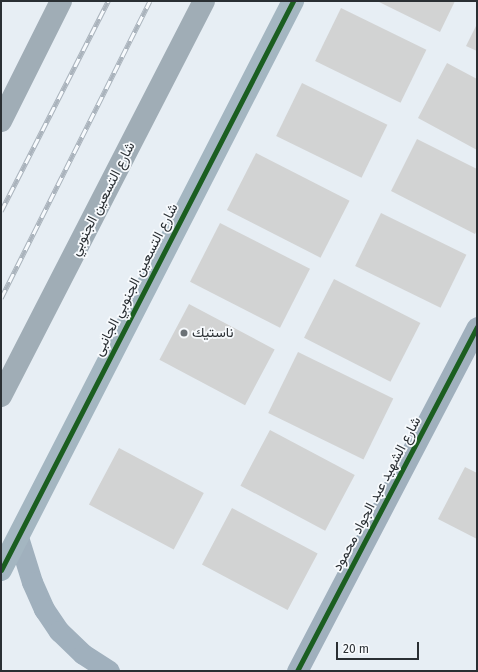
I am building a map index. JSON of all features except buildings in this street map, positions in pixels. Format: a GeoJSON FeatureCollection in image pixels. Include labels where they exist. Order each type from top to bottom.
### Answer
{"type":"FeatureCollection","features":[{"type":"Feature","properties":{"kind":"highway"},"geometry":{"type":"LineString","coordinates":[[1,121],[61,1]]}},
{"type":"Feature","properties":{"kind":"highway","name":"شارع التسعين الجنوبي"},"geometry":{"type":"LineString","coordinates":[[1,396],[204,1]]}},
{"type":"Feature","properties":{"kind":"street","name":"شارع التسعين الجنوبي الجانبى"},"geometry":{"type":"LineString","coordinates":[[1,570],[293,1]]}},
{"type":"Feature","properties":{"kind":"street","name":"شارع الشهيد عبد الجواد محمود"},"geometry":{"type":"LineString","coordinates":[[297,671],[477,327]]}},
{"type":"Feature","properties":{"kind":"street"},"geometry":{"type":"LineString","coordinates":[[18,537],[32,582],[44,609],[59,631],[83,654],[109,671]]}},
{"type":"Feature","properties":{"kind":"railway"},"geometry":{"type":"LineString","coordinates":[[1,211],[108,1]]}},
{"type":"Feature","properties":{"kind":"railway"},"geometry":{"type":"LineString","coordinates":[[1,298],[150,1]]}},
{"type":"Feature","properties":{"kind":"cycle path"},"geometry":{"type":"LineString","coordinates":[[1,570],[293,1]]}},
{"type":"Feature","properties":{"kind":"cycle path"},"geometry":{"type":"LineString","coordinates":[[297,671],[477,327]]}},
{"type":"Feature","properties":{"kind":"place","name":"ناستيك"},"geometry":{"type":"Point","coordinates":[184,333]}}]}
